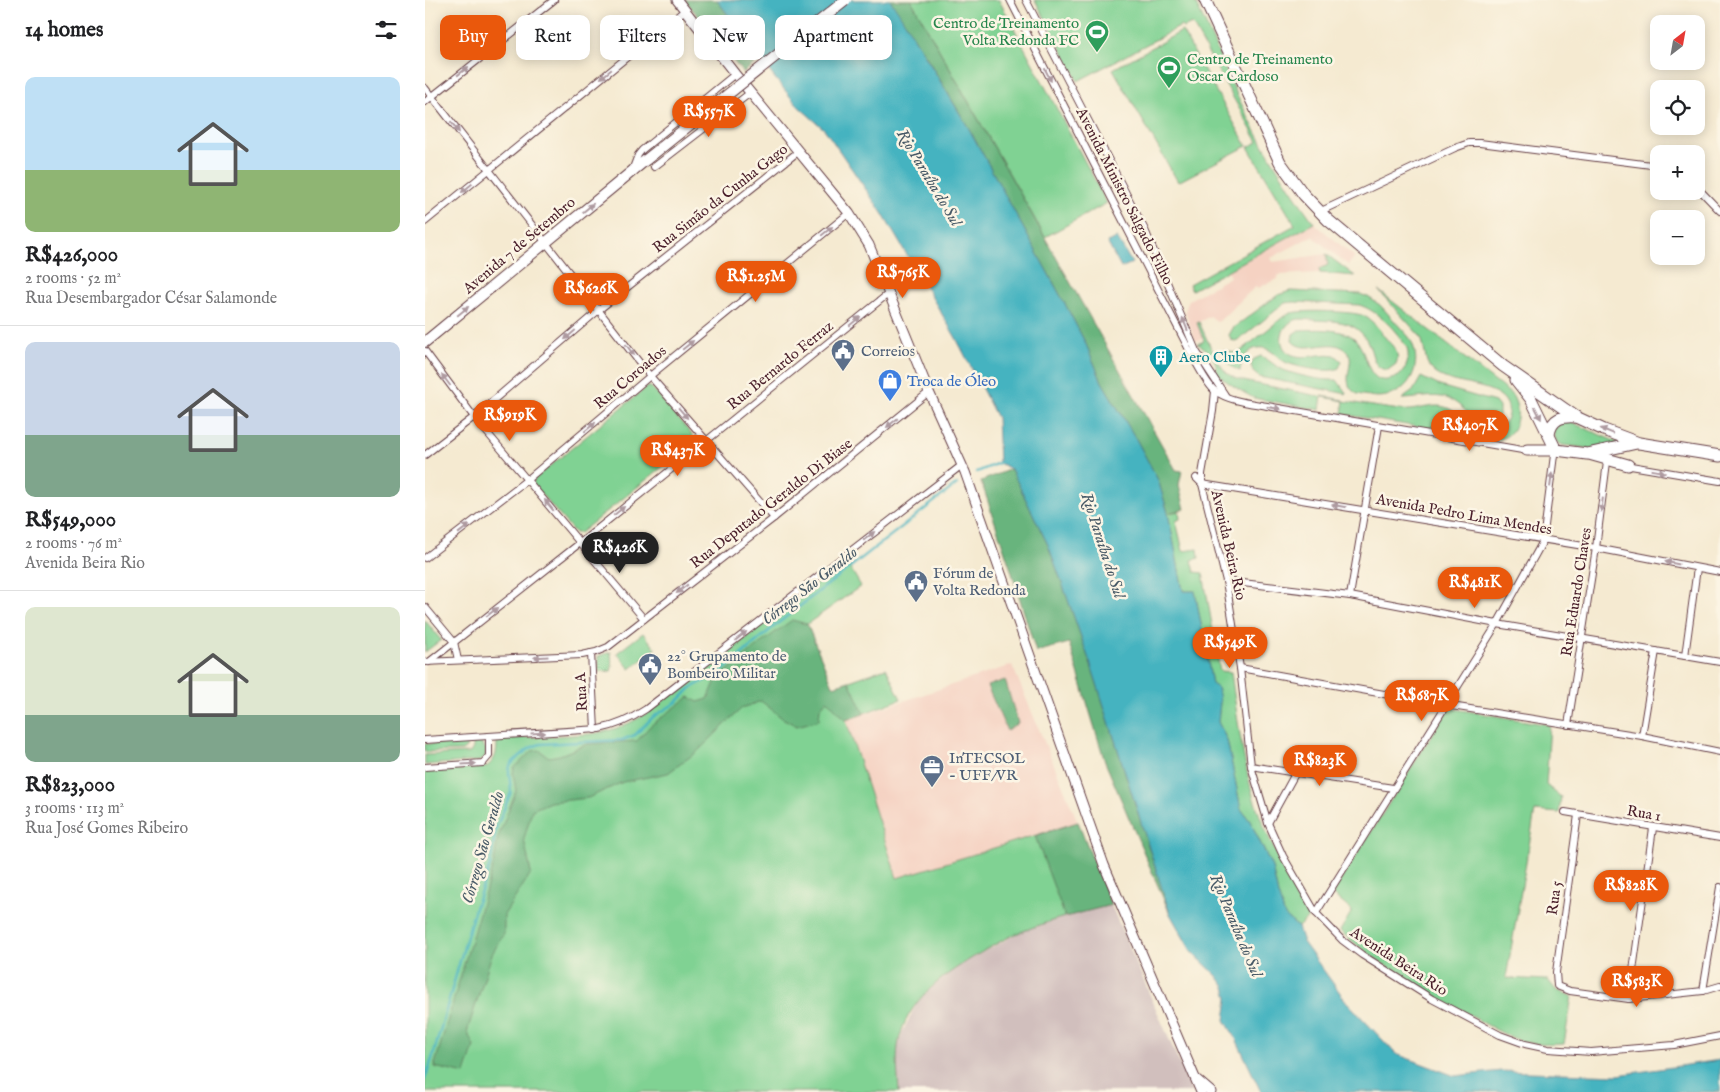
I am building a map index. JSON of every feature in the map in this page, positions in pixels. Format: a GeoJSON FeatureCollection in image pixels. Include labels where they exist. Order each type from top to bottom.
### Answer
{"type":"FeatureCollection","features":[{"type":"Feature","properties":{"kind":"highway"},"geometry":{"type":"LineString","coordinates":[[1205,0],[1273,149],[1293,182],[1319,212],[1503,366],[1576,417],[1639,443],[1720,456]]}},
{"type":"Feature","properties":{"kind":"highway"},"geometry":{"type":"LineString","coordinates":[[1503,366],[1523,387],[1531,399],[1549,434],[1555,452]]}},
{"type":"Feature","properties":{"kind":"highway"},"geometry":{"type":"LineString","coordinates":[[1549,434],[1551,426],[1556,419],[1568,416],[1576,417]]}},
{"type":"Feature","properties":{"kind":"highway"},"geometry":{"type":"LineString","coordinates":[[1587,454],[1639,443]]}},
{"type":"Feature","properties":{"kind":"highway"},"geometry":{"type":"LineString","coordinates":[[1527,450],[1587,454],[1628,465]]}},
{"type":"Feature","properties":{"kind":"main road","name":"Avenida 7 de Setembro"},"geometry":{"type":"LineString","coordinates":[[425,342],[647,159],[846,0]]}},
{"type":"Feature","properties":{"kind":"street"},"geometry":{"type":"LineString","coordinates":[[425,102],[554,0]]}},
{"type":"Feature","properties":{"kind":"street"},"geometry":{"type":"LineString","coordinates":[[677,0],[849,213],[869,245],[929,392],[963,468],[1104,866],[1201,1092]]}},
{"type":"Feature","properties":{"kind":"street","name":"Avenida Ministro Salgado Filho"},"geometry":{"type":"LineString","coordinates":[[1010,0],[1183,338],[1207,382],[1215,391]]}},
{"type":"Feature","properties":{"kind":"street","name":"Avenida Ministro Salgado Filho"},"geometry":{"type":"LineString","coordinates":[[1025,0],[1145,230],[1197,351],[1226,396]]}},
{"type":"Feature","properties":{"kind":"street"},"geometry":{"type":"LineString","coordinates":[[425,222],[685,10]]}},
{"type":"Feature","properties":{"kind":"street","name":"Avenida 7 de Setembro"},"geometry":{"type":"LineString","coordinates":[[631,172],[642,150],[735,74]]}},
{"type":"Feature","properties":{"kind":"street"},"geometry":{"type":"LineString","coordinates":[[425,88],[650,376],[774,518]]}},
{"type":"Feature","properties":{"kind":"street"},"geometry":{"type":"LineString","coordinates":[[654,167],[751,93]]}},
{"type":"Feature","properties":{"kind":"street"},"geometry":{"type":"LineString","coordinates":[[1319,212],[1469,143],[1650,165]]}},
{"type":"Feature","properties":{"kind":"street","name":"Rua Simão da Cunha Gago"},"geometry":{"type":"LineString","coordinates":[[425,455],[474,417],[599,309],[799,151]]}},
{"type":"Feature","properties":{"kind":"street"},"geometry":{"type":"LineString","coordinates":[[1705,196],[1720,212]]}},
{"type":"Feature","properties":{"kind":"street","name":"Rua Coroados"},"geometry":{"type":"LineString","coordinates":[[425,558],[528,479],[849,213]]}},
{"type":"Feature","properties":{"kind":"street","name":"Rua Bernardo Ferraz"},"geometry":{"type":"LineString","coordinates":[[427,662],[580,543],[888,294]]}},
{"type":"Feature","properties":{"kind":"street"},"geometry":{"type":"LineString","coordinates":[[425,351],[474,417],[644,619]]}},
{"type":"Feature","properties":{"kind":"street"},"geometry":{"type":"LineString","coordinates":[[1215,391],[1226,396],[1267,406],[1527,450]]}},
{"type":"Feature","properties":{"kind":"street","name":"Avenida Beira Rio"},"geometry":{"type":"LineString","coordinates":[[1215,391],[1202,484],[1226,581],[1240,668],[1251,766],[1268,823],[1283,856],[1316,913],[1342,940],[1361,955],[1432,1000],[1500,1035],[1525,1044],[1548,1049],[1591,1052],[1674,1045],[1720,1036]]}},
{"type":"Feature","properties":{"kind":"street","name":"Rua Deputado Geraldo Di Biase"},"geometry":{"type":"LineString","coordinates":[[427,662],[591,653],[611,645],[774,518],[929,392]]}},
{"type":"Feature","properties":{"kind":"street"},"geometry":{"type":"LineString","coordinates":[[1213,411],[1226,396]]}},
{"type":"Feature","properties":{"kind":"street"},"geometry":{"type":"LineString","coordinates":[[1350,596],[1379,426]]}},
{"type":"Feature","properties":{"kind":"street"},"geometry":{"type":"LineString","coordinates":[[1316,913],[1497,624],[1543,541],[1555,452],[1720,481]]}},
{"type":"Feature","properties":{"kind":"street","name":"Rua Eduardo Chaves"},"geometry":{"type":"LineString","coordinates":[[1569,725],[1607,462]]}},
{"type":"Feature","properties":{"kind":"street"},"geometry":{"type":"LineString","coordinates":[[425,740],[595,730],[618,724],[645,709],[963,468]]}},
{"type":"Feature","properties":{"kind":"street"},"geometry":{"type":"LineString","coordinates":[[1196,478],[1202,484]]}},
{"type":"Feature","properties":{"kind":"street","name":"Avenida Pedro Lima Mendes"},"geometry":{"type":"LineString","coordinates":[[1202,484],[1543,541],[1596,548],[1720,572]]}},
{"type":"Feature","properties":{"kind":"street"},"geometry":{"type":"LineString","coordinates":[[1685,656],[1697,568]]}},
{"type":"Feature","properties":{"kind":"street"},"geometry":{"type":"LineString","coordinates":[[1226,581],[1350,596],[1497,624],[1720,662]]}},
{"type":"Feature","properties":{"kind":"street"},"geometry":{"type":"LineString","coordinates":[[425,606],[454,642],[458,660]]}},
{"type":"Feature","properties":{"kind":"street"},"geometry":{"type":"LineString","coordinates":[[1642,736],[1657,651]]}},
{"type":"Feature","properties":{"kind":"street","name":"Rua A"},"geometry":{"type":"LineString","coordinates":[[591,653],[595,730]]}},
{"type":"Feature","properties":{"kind":"street"},"geometry":{"type":"LineString","coordinates":[[1240,668],[1445,705],[1642,736],[1720,752]]}},
{"type":"Feature","properties":{"kind":"street"},"geometry":{"type":"LineString","coordinates":[[425,767],[483,763],[489,756],[489,736]]}},
{"type":"Feature","properties":{"kind":"street"},"geometry":{"type":"LineString","coordinates":[[1251,766],[1393,788]]}},
{"type":"Feature","properties":{"kind":"street"},"geometry":{"type":"LineString","coordinates":[[1268,823],[1296,772]]}},
{"type":"Feature","properties":{"kind":"street","name":"Rua 1"},"geometry":{"type":"LineString","coordinates":[[1565,812],[1720,838]]}},
{"type":"Feature","properties":{"kind":"street","name":"Rua 5"},"geometry":{"type":"LineString","coordinates":[[1578,815],[1556,972],[1557,986],[1570,991],[1629,998]]}},
{"type":"Feature","properties":{"kind":"street"},"geometry":{"type":"LineString","coordinates":[[1653,828],[1629,998],[1703,991],[1720,986]]}},
{"type":"Feature","properties":{"kind":"street"},"geometry":{"type":"LineString","coordinates":[[1703,991],[1720,887]]}},
{"type":"Feature","properties":{"kind":"street"},"geometry":{"type":"LineString","coordinates":[[1195,1079],[1211,1092]]}},
{"type":"Feature","properties":{"kind":"shaded area"},"geometry":{"type":"Polygon","coordinates":[[[1314,223],[1355,257],[1348,265],[1312,236],[1271,258],[1273,262],[1326,254],[1328,265],[1320,269],[1320,273],[1279,275],[1277,279],[1258,288],[1256,286],[1218,322],[1210,316],[1197,323],[1203,339],[1195,341],[1185,311],[1189,300],[1230,277],[1227,271],[1314,223]]]}},
{"type":"Feature","properties":{"kind":"shaded area"},"geometry":{"type":"Polygon","coordinates":[[[1012,665],[1078,822],[897,878],[846,720],[1012,665]]]}},
{"type":"Feature","properties":{"kind":"shaded area"},"geometry":{"type":"Polygon","coordinates":[[[1111,905],[1192,1092],[899,1092],[897,1060],[898,1046],[902,1033],[916,1005],[925,993],[942,978],[963,963],[1024,930],[1046,922],[1111,905]]]}},
{"type":"Feature","properties":{"kind":"green space"},"geometry":{"type":"Polygon","coordinates":[[[685,0],[717,0],[728,15],[697,15],[685,0]]]}},
{"type":"Feature","properties":{"kind":"green space"},"geometry":{"type":"Polygon","coordinates":[[[890,0],[911,0],[1176,470],[1182,471],[1179,485],[1185,509],[1168,513],[1158,480],[1102,382],[1085,342],[1065,304],[968,127],[890,0]]]}},
{"type":"Feature","properties":{"kind":"green space"},"geometry":{"type":"Polygon","coordinates":[[[911,0],[999,0],[1107,203],[1045,237],[911,0]]]}},
{"type":"Feature","properties":{"kind":"green space","name":"Centro de Treinamento Volta Redonda FC"},"geometry":{"type":"Polygon","coordinates":[[[1035,0],[1194,0],[1256,133],[1314,223],[1192,290],[1189,284],[1295,225],[1248,147],[1258,142],[1192,24],[1183,28],[1181,26],[1078,81],[1035,0]]]}},
{"type":"Feature","properties":{"kind":"green space","name":"Centro de Treinamento Oscar Cardoso"},"geometry":{"type":"Polygon","coordinates":[[[1182,31],[1247,146],[1178,182],[1113,69],[1182,31]]]}},
{"type":"Feature","properties":{"kind":"green space"},"geometry":{"type":"Polygon","coordinates":[[[733,60],[759,60],[743,73],[733,60]]]}},
{"type":"Feature","properties":{"kind":"green space"},"geometry":{"type":"Polygon","coordinates":[[[1326,254],[1355,276],[1320,273],[1319,269],[1328,265],[1326,254]]]}},
{"type":"Feature","properties":{"kind":"green space"},"geometry":{"type":"Polygon","coordinates":[[[1378,290],[1512,395],[1517,409],[1517,416],[1516,423],[1508,435],[1495,440],[1342,414],[1344,401],[1400,410],[1434,406],[1445,407],[1456,413],[1470,427],[1482,432],[1494,431],[1507,418],[1507,404],[1502,397],[1484,388],[1450,380],[1433,371],[1426,359],[1420,336],[1378,290]]]}},
{"type":"Feature","properties":{"kind":"green space"},"geometry":{"type":"Polygon","coordinates":[[[1290,291],[1360,294],[1380,305],[1409,337],[1414,349],[1416,360],[1414,371],[1409,381],[1402,389],[1382,397],[1357,394],[1349,386],[1350,361],[1346,350],[1333,345],[1302,347],[1292,341],[1293,334],[1299,330],[1319,329],[1341,332],[1353,337],[1358,343],[1369,368],[1379,379],[1388,380],[1399,376],[1407,363],[1407,348],[1386,322],[1373,312],[1359,305],[1285,303],[1240,339],[1231,340],[1229,335],[1233,328],[1278,295],[1290,291]]]}},
{"type":"Feature","properties":{"kind":"green space"},"geometry":{"type":"Polygon","coordinates":[[[1329,312],[1364,316],[1374,324],[1395,349],[1397,354],[1396,364],[1388,370],[1379,367],[1375,362],[1366,339],[1352,326],[1338,322],[1302,319],[1295,320],[1286,327],[1282,338],[1284,348],[1293,355],[1298,356],[1335,355],[1342,361],[1339,368],[1335,370],[1321,370],[1296,366],[1285,362],[1271,351],[1263,348],[1253,349],[1245,356],[1240,371],[1228,363],[1224,357],[1223,350],[1234,353],[1241,351],[1283,317],[1291,313],[1329,312]]]}},
{"type":"Feature","properties":{"kind":"green space"},"geometry":{"type":"Polygon","coordinates":[[[1199,322],[1220,364],[1231,376],[1246,382],[1322,397],[1320,410],[1254,398],[1246,394],[1219,376],[1211,355],[1197,344],[1204,341],[1197,323],[1199,322]]]}},
{"type":"Feature","properties":{"kind":"green space"},"geometry":{"type":"Polygon","coordinates":[[[1261,356],[1281,369],[1316,379],[1337,380],[1347,394],[1259,377],[1253,372],[1251,365],[1254,359],[1261,356]]]}},
{"type":"Feature","properties":{"kind":"green space"},"geometry":{"type":"Polygon","coordinates":[[[1421,377],[1440,386],[1495,402],[1499,407],[1499,416],[1494,421],[1484,423],[1478,421],[1447,398],[1432,396],[1402,399],[1413,391],[1421,377]]]}},
{"type":"Feature","properties":{"kind":"green space"},"geometry":{"type":"Polygon","coordinates":[[[647,387],[651,387],[655,391],[693,436],[694,441],[580,533],[575,533],[534,486],[533,482],[535,478],[647,387]]]}},
{"type":"Feature","properties":{"kind":"green space"},"geometry":{"type":"Polygon","coordinates":[[[1322,396],[1344,401],[1329,398],[1322,396]]]}},
{"type":"Feature","properties":{"kind":"green space"},"geometry":{"type":"Polygon","coordinates":[[[1570,422],[1619,443],[1594,449],[1562,445],[1556,441],[1553,431],[1559,423],[1570,422]]]}},
{"type":"Feature","properties":{"kind":"green space"},"geometry":{"type":"Polygon","coordinates":[[[1011,469],[1048,545],[1062,583],[1092,668],[1170,914],[1105,762],[1069,643],[1036,652],[981,481],[1011,469]]]}},
{"type":"Feature","properties":{"kind":"green space"},"geometry":{"type":"Polygon","coordinates":[[[1179,511],[1180,519],[1176,521],[1183,551],[1198,549],[1199,558],[1192,560],[1195,572],[1203,573],[1220,671],[1231,672],[1243,752],[1254,799],[1272,844],[1310,916],[1298,927],[1285,916],[1272,867],[1250,821],[1241,809],[1227,740],[1218,722],[1220,702],[1212,684],[1195,591],[1183,591],[1168,513],[1179,511]]]}},
{"type":"Feature","properties":{"kind":"green space"},"geometry":{"type":"Polygon","coordinates":[[[846,561],[861,586],[807,624],[833,687],[886,668],[901,699],[846,720],[897,878],[1078,822],[1111,905],[1058,919],[1015,934],[968,960],[941,979],[918,1002],[902,1030],[897,1052],[899,1092],[425,1092],[425,771],[486,767],[494,758],[497,739],[590,734],[607,731],[631,722],[653,709],[846,561]]]}},
{"type":"Feature","properties":{"kind":"green space"},"geometry":{"type":"Polygon","coordinates":[[[425,620],[441,640],[425,652],[425,620]]]}},
{"type":"Feature","properties":{"kind":"green space"},"geometry":{"type":"Polygon","coordinates":[[[792,620],[807,624],[833,686],[849,681],[864,714],[846,720],[827,700],[820,708],[819,720],[797,726],[782,718],[761,701],[742,708],[698,751],[668,773],[623,782],[588,798],[550,802],[532,810],[524,839],[531,873],[504,915],[504,934],[492,954],[467,1032],[474,1046],[465,1074],[434,1067],[494,862],[498,837],[516,791],[513,774],[514,768],[532,751],[539,750],[549,757],[560,755],[587,744],[637,741],[650,726],[689,697],[698,702],[708,699],[716,680],[792,620]]]}},
{"type":"Feature","properties":{"kind":"green space"},"geometry":{"type":"Polygon","coordinates":[[[643,633],[656,649],[630,669],[617,653],[643,633]]]}},
{"type":"Feature","properties":{"kind":"green space"},"geometry":{"type":"Polygon","coordinates":[[[611,652],[611,671],[599,672],[598,656],[611,652]]]}},
{"type":"Feature","properties":{"kind":"green space"},"geometry":{"type":"Polygon","coordinates":[[[1005,680],[1018,723],[1007,731],[987,686],[1005,680]]]}},
{"type":"Feature","properties":{"kind":"green space"},"geometry":{"type":"Polygon","coordinates":[[[1449,708],[1550,725],[1546,785],[1561,797],[1559,813],[1535,811],[1506,978],[1548,980],[1556,990],[1572,996],[1564,1044],[1529,1043],[1500,1032],[1403,977],[1370,955],[1340,931],[1352,911],[1332,894],[1449,708]]]}},
{"type":"Feature","properties":{"kind":"green space"},"geometry":{"type":"Polygon","coordinates":[[[467,742],[466,748],[462,751],[425,752],[425,744],[467,742]]]}},
{"type":"Feature","properties":{"kind":"green space"},"geometry":{"type":"Polygon","coordinates":[[[473,742],[480,742],[486,749],[485,757],[480,761],[425,765],[425,755],[470,753],[473,748],[473,742]]]}},
{"type":"Feature","properties":{"kind":"green space"},"geometry":{"type":"Polygon","coordinates":[[[1078,822],[1111,905],[1065,917],[1035,836],[1078,822]]]}},
{"type":"Feature","properties":{"kind":"water","name":"Rio Paraíba do Sul"},"geometry":{"type":"Polygon","coordinates":[[[717,0],[890,0],[898,11],[968,127],[1085,342],[1102,382],[1158,480],[1168,513],[1183,591],[1195,591],[1212,684],[1218,688],[1220,702],[1218,722],[1227,740],[1241,809],[1250,821],[1272,867],[1285,916],[1298,927],[1303,942],[1346,1001],[1396,1054],[1455,1076],[1501,1071],[1618,1075],[1720,1060],[1720,1092],[1261,1092],[1225,1020],[1228,998],[1225,987],[1217,976],[1191,951],[1170,914],[1092,668],[1048,545],[1011,469],[999,463],[997,418],[956,338],[882,213],[825,130],[798,106],[761,60],[765,60],[765,15],[728,15],[717,0]]]}},
{"type":"Feature","properties":{"kind":"water"},"geometry":{"type":"Polygon","coordinates":[[[1117,238],[1132,263],[1121,268],[1107,242],[1117,238]]]}},
{"type":"Feature","properties":{"kind":"waterway","name":"Córrego São Geraldo"},"geometry":{"type":"LineString","coordinates":[[977,472],[1001,462]]}},
{"type":"Feature","properties":{"kind":"waterway","name":"Córrego São Geraldo"},"geometry":{"type":"LineString","coordinates":[[425,1079],[475,908],[490,865],[496,828],[511,792],[509,771],[514,761],[530,748],[540,744],[622,740],[635,735],[653,717],[677,702],[691,688],[721,672],[777,624],[957,484]]}},
{"type":"Feature","properties":{"kind":"place","name":"Centro de Treinamento Volta Redonda FC"},"geometry":{"type":"Point","coordinates":[1097,53]}},
{"type":"Feature","properties":{"kind":"place","name":"Centro de Treinamento Oscar Cardoso"},"geometry":{"type":"Point","coordinates":[1169,89]}},
{"type":"Feature","properties":{"kind":"place","name":"Correios"},"geometry":{"type":"Point","coordinates":[843,372]}},
{"type":"Feature","properties":{"kind":"place","name":"Aero Clube"},"geometry":{"type":"Point","coordinates":[1161,378]}},
{"type":"Feature","properties":{"kind":"place","name":"Troca de Óleo"},"geometry":{"type":"Point","coordinates":[890,402]}},
{"type":"Feature","properties":{"kind":"place","name":"Fórum de Volta Redonda"},"geometry":{"type":"Point","coordinates":[916,603]}},
{"type":"Feature","properties":{"kind":"place","name":"22° Grupamento de Bombeiro Militar"},"geometry":{"type":"Point","coordinates":[650,686]}},
{"type":"Feature","properties":{"kind":"place","name":"InTECSOL - UFF/VR"},"geometry":{"type":"Point","coordinates":[932,788]}}]}
